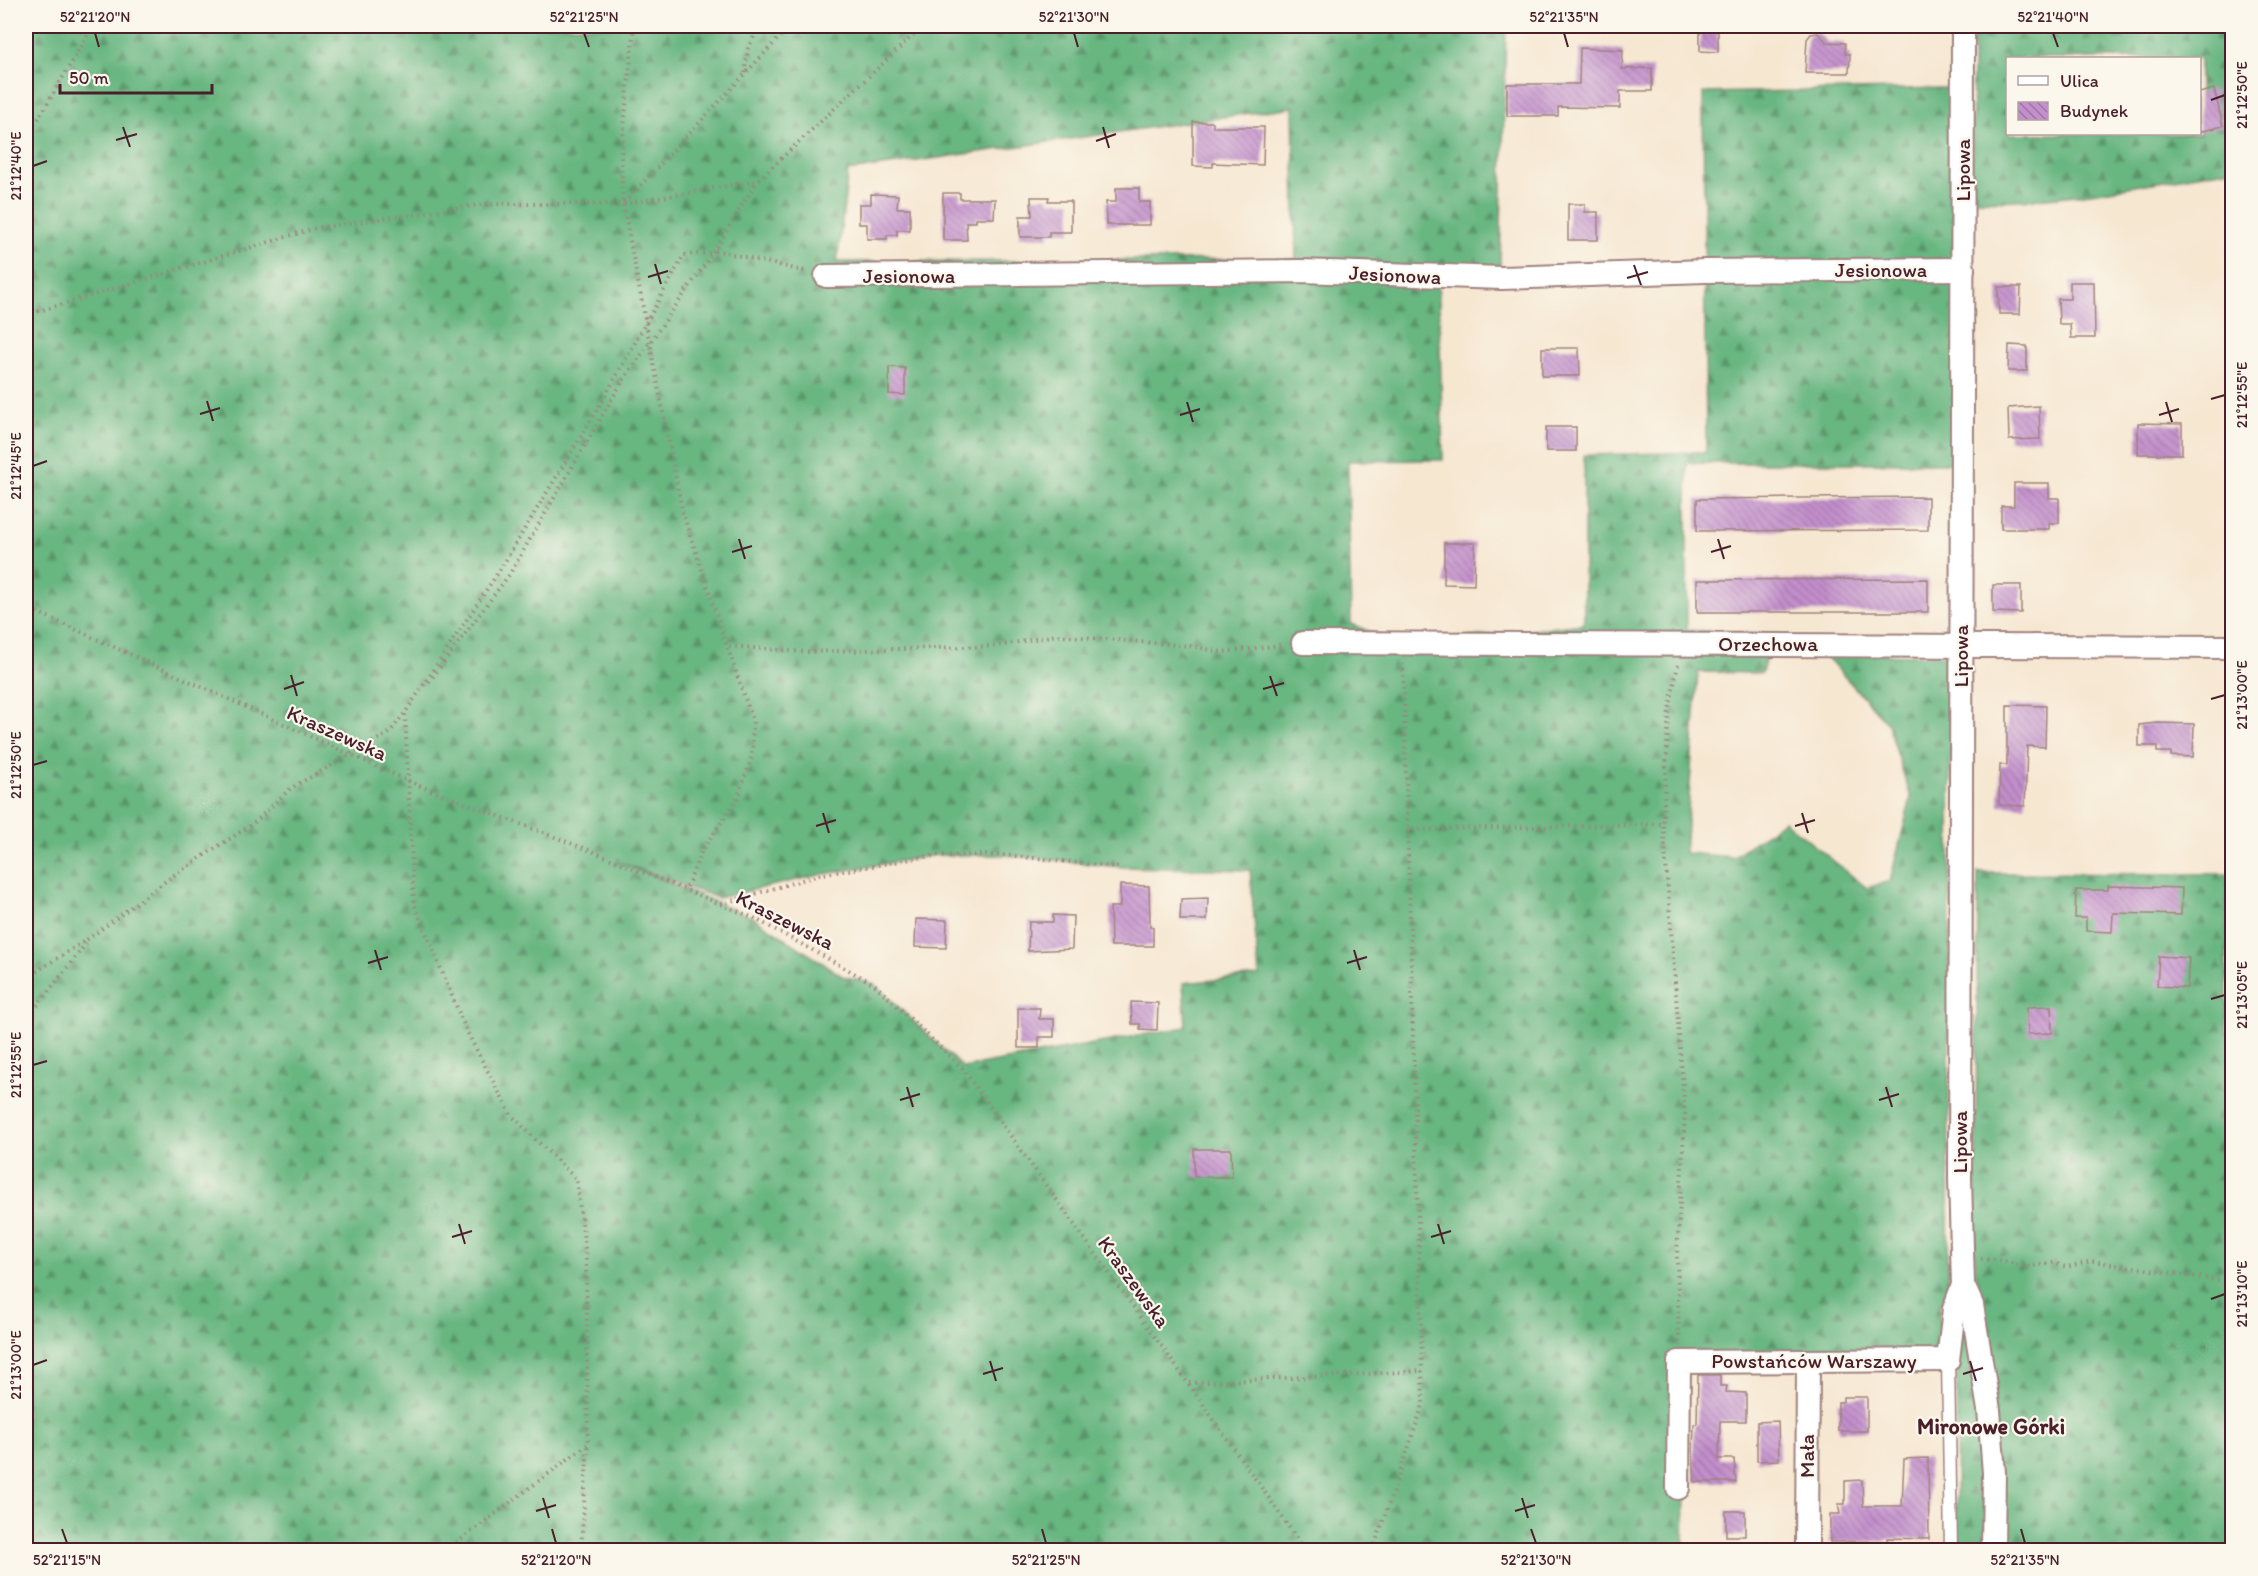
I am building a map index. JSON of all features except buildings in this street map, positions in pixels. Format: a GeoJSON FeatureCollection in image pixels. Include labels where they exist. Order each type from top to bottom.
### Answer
{"type":"FeatureCollection","features":[{"type":"Feature","properties":{"kind":"street","name":"Lipowa"},"geometry":{"type":"LineString","coordinates":[[1963,26],[1962,1258],[1963,1286],[1972,1305],[1989,1410],[1994,1473],[1994,1551]]}},
{"type":"Feature","properties":{"kind":"street","name":"Jesionowa"},"geometry":{"type":"LineString","coordinates":[[826,276],[1300,271],[1502,278],[1705,271],[1963,269]]}},
{"type":"Feature","properties":{"kind":"street","name":"Orzechowa"},"geometry":{"type":"LineString","coordinates":[[1303,643],[2232,647]]}},
{"type":"Feature","properties":{"kind":"street","name":"Lipowa"},"geometry":{"type":"LineString","coordinates":[[1948,1360],[1954,1309],[1963,1286]]}},
{"type":"Feature","properties":{"kind":"street","name":"Powstańców Warszawy"},"geometry":{"type":"LineString","coordinates":[[1679,1362],[1808,1363],[1948,1360]]}},
{"type":"Feature","properties":{"kind":"street"},"geometry":{"type":"LineString","coordinates":[[1678,1488],[1679,1362]]}},
{"type":"Feature","properties":{"kind":"street","name":"Mała"},"geometry":{"type":"LineString","coordinates":[[1807,1550],[1808,1363]]}},
{"type":"Feature","properties":{"kind":"lane","name":"Lipowa"},"geometry":{"type":"LineString","coordinates":[[1948,1360],[1951,1551]]}},
{"type":"Feature","properties":{"kind":"path"},"geometry":{"type":"LineString","coordinates":[[26,140],[93,26]]}},
{"type":"Feature","properties":{"kind":"path"},"geometry":{"type":"LineString","coordinates":[[634,26],[621,156],[623,204],[682,510],[753,721],[752,756],[737,801],[702,850],[687,887]]}},
{"type":"Feature","properties":{"kind":"path"},"geometry":{"type":"LineString","coordinates":[[746,73],[748,48],[759,26]]}},
{"type":"Feature","properties":{"kind":"path"},"geometry":{"type":"LineString","coordinates":[[623,204],[790,26]]}},
{"type":"Feature","properties":{"kind":"path"},"geometry":{"type":"LineString","coordinates":[[26,978],[91,937],[171,878],[254,823],[291,788],[389,733],[509,575],[622,382],[714,251],[757,181],[923,26]]}},
{"type":"Feature","properties":{"kind":"path"},"geometry":{"type":"LineString","coordinates":[[26,315],[316,228],[485,204],[623,204],[757,181]]}},
{"type":"Feature","properties":{"kind":"path"},"geometry":{"type":"LineString","coordinates":[[581,1551],[588,1444],[586,1255],[576,1179],[511,1115],[467,1032],[414,904],[405,713],[501,568],[600,405],[684,255],[714,251],[826,276]]}},
{"type":"Feature","properties":{"kind":"path","name":"Kraszewska"},"geometry":{"type":"LineString","coordinates":[[26,607],[408,781],[594,852],[754,918],[874,984],[962,1068],[1188,1383],[1305,1551]]}},
{"type":"Feature","properties":{"kind":"path"},"geometry":{"type":"LineString","coordinates":[[727,646],[805,652],[996,646],[1056,635],[1191,646],[1222,652],[1303,643]]}},
{"type":"Feature","properties":{"kind":"path"},"geometry":{"type":"LineString","coordinates":[[1679,1362],[1677,1256],[1685,1114],[1663,824],[1669,710],[1682,644]]}},
{"type":"Feature","properties":{"kind":"path"},"geometry":{"type":"LineString","coordinates":[[1374,1551],[1423,1405],[1402,645]]}},
{"type":"Feature","properties":{"kind":"path"},"geometry":{"type":"LineString","coordinates":[[1407,830],[1663,824]]}},
{"type":"Feature","properties":{"kind":"path"},"geometry":{"type":"LineString","coordinates":[[720,904],[819,875],[936,855],[1005,855],[1120,867]]}},
{"type":"Feature","properties":{"kind":"path"},"geometry":{"type":"LineString","coordinates":[[26,1020],[91,937]]}},
{"type":"Feature","properties":{"kind":"path"},"geometry":{"type":"LineString","coordinates":[[1962,1258],[2004,1261],[2025,1267],[2054,1263],[2066,1267],[2092,1261],[2219,1280],[2232,1278]]}},
{"type":"Feature","properties":{"kind":"path"},"geometry":{"type":"LineString","coordinates":[[1188,1383],[1422,1371]]}},
{"type":"Feature","properties":{"kind":"path"},"geometry":{"type":"LineString","coordinates":[[447,1551],[588,1444]]}},
{"type":"Feature","properties":{"kind":"green space"},"geometry":{"type":"Polygon","coordinates":[[[26,26],[1506,26],[1500,266],[1438,265],[1443,460],[1348,461],[1351,624],[1402,645],[1584,624],[1584,455],[1706,452],[1703,93],[1949,88],[1955,269],[1955,463],[1687,463],[1687,630],[1771,635],[1762,673],[1698,672],[1685,853],[1733,857],[1784,821],[1867,888],[1890,881],[1911,798],[1888,724],[1824,654],[1951,655],[1948,1293],[1939,1307],[1940,1353],[1687,1354],[1684,1550],[26,1550],[26,26]],[[1293,107],[848,171],[837,262],[1296,259],[1293,107]],[[936,855],[819,875],[718,898],[622,863],[754,918],[842,976],[874,984],[963,1068],[1186,1027],[1183,983],[1259,976],[1250,870],[1120,867],[1005,855],[936,855]]]}},
{"type":"Feature","properties":{"kind":"green space"},"geometry":{"type":"Polygon","coordinates":[[[1973,26],[2232,26],[2232,169],[2070,196],[1972,200],[1973,26]]]}},
{"type":"Feature","properties":{"kind":"green space"},"geometry":{"type":"Polygon","coordinates":[[[1978,873],[2227,874],[2227,1032],[2232,1033],[2232,1550],[2004,1550],[1985,1337],[1975,1269],[1978,873]]]}},
{"type":"Feature","properties":{"kind":"green space"},"geometry":{"type":"Polygon","coordinates":[[[1969,1324],[1980,1394],[1987,1550],[1956,1550],[1957,1328],[1969,1324]]]}},
{"type":"Feature","properties":{"kind":"district","name":"Mironowe Górki"},"geometry":{"type":"Point","coordinates":[1991,1426]}}]}
